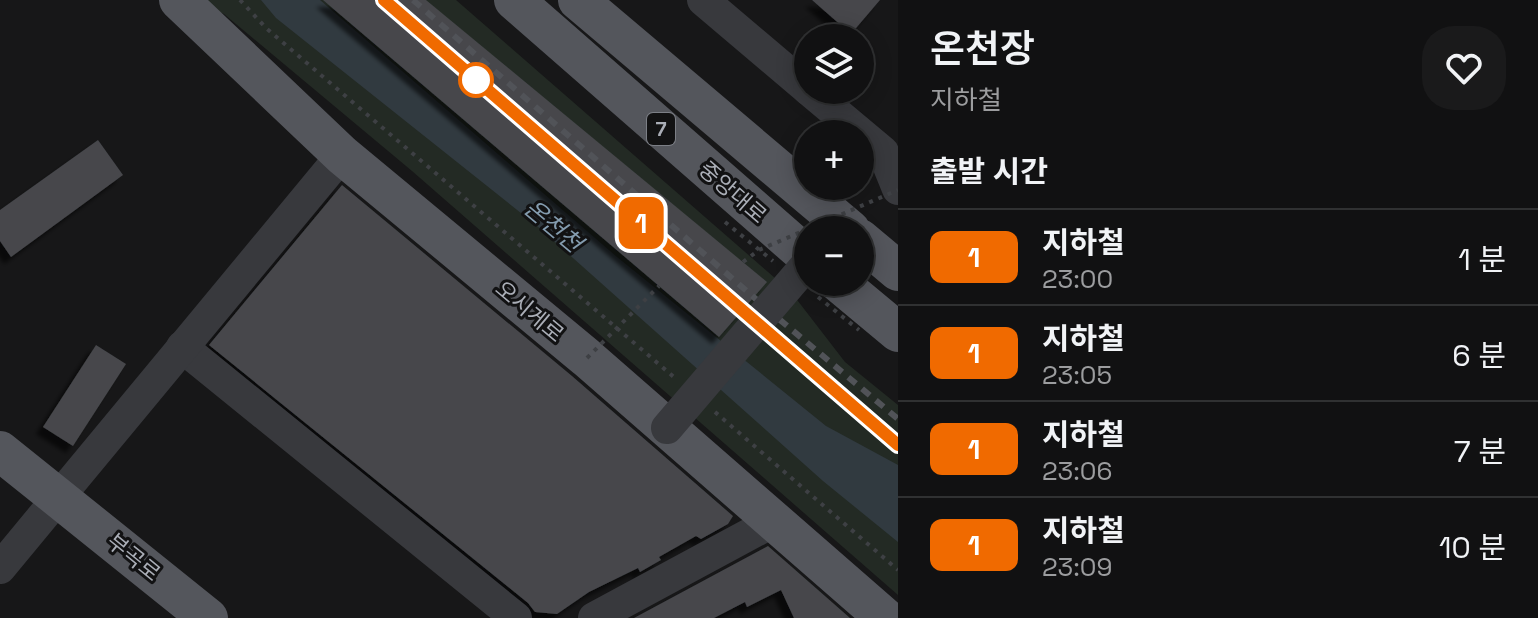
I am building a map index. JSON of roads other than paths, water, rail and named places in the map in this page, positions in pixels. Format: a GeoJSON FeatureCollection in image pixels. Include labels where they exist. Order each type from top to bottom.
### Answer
{"type":"FeatureCollection","features":[{"type":"Feature","properties":{"kind":"main road","name":"오시게로"},"geometry":{"type":"LineString","coordinates":[[179,0],[342,155],[587,358],[885,618]]}},
{"type":"Feature","properties":{"kind":"main road","name":"중앙대로"},"geometry":{"type":"LineString","coordinates":[[514,0],[794,248]]}},
{"type":"Feature","properties":{"kind":"main road","name":"중앙대로"},"geometry":{"type":"LineString","coordinates":[[578,0],[833,216]]}},
{"type":"Feature","properties":{"kind":"main road"},"geometry":{"type":"LineString","coordinates":[[874,251],[898,271]]}},
{"type":"Feature","properties":{"kind":"main road"},"geometry":{"type":"LineString","coordinates":[[855,296],[898,332]]}},
{"type":"Feature","properties":{"kind":"main road","name":"부곡로"},"geometry":{"type":"LineString","coordinates":[[0,451],[208,618]]}},
{"type":"Feature","properties":{"kind":"street"},"geometry":{"type":"LineString","coordinates":[[703,0],[794,76]]}},
{"type":"Feature","properties":{"kind":"street"},"geometry":{"type":"LineString","coordinates":[[827,104],[883,152],[898,189]]}},
{"type":"Feature","properties":{"kind":"street"},"geometry":{"type":"LineString","coordinates":[[0,568],[342,155]]}},
{"type":"Feature","properties":{"kind":"street"},"geometry":{"type":"LineString","coordinates":[[667,428],[794,277]]}},
{"type":"Feature","properties":{"kind":"street"},"geometry":{"type":"LineString","coordinates":[[182,347],[516,618]]}},
{"type":"Feature","properties":{"kind":"street"},"geometry":{"type":"LineString","coordinates":[[594,618],[774,521]]}},
{"type":"Feature","properties":{"kind":"water","name":"온천천"},"geometry":{"type":"Polygon","coordinates":[[[261,0],[320,0],[617,257],[826,426],[898,465],[898,542],[823,481],[536,225],[276,18],[261,0]]]}},
{"type":"Feature","properties":{"kind":"railway"},"geometry":{"type":"LineString","coordinates":[[384,0],[898,445]]}},
{"type":"Feature","properties":{"kind":"railway"},"geometry":{"type":"LineString","coordinates":[[413,0],[898,419]]}},
{"type":"Feature","properties":{"kind":"metro line","name":"1"},"geometry":{"type":"LineString","coordinates":[[384,0],[898,445]]}}]}
